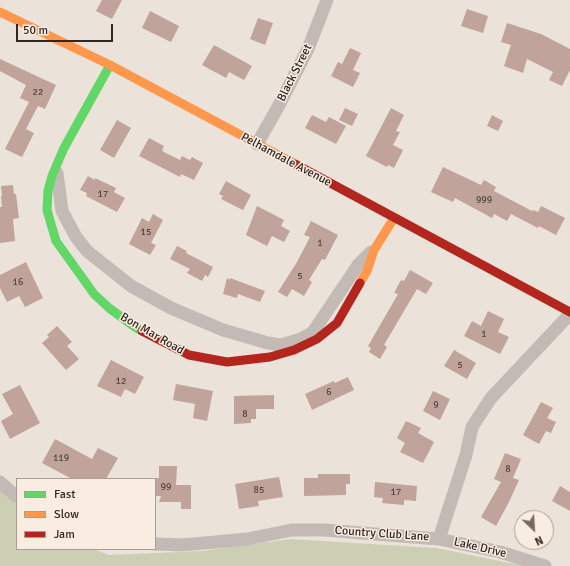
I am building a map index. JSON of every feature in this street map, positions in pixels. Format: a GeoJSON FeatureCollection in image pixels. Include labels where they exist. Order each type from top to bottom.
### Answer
{"type":"FeatureCollection","features":[{"type":"Feature","properties":{"kind":"street","name":"Black Street"},"geometry":{"type":"LineString","coordinates":[[257,144],[308,49],[327,0]]}},
{"type":"Feature","properties":{"kind":"street","name":"Pelhamdale Avenue"},"geometry":{"type":"LineString","coordinates":[[0,12],[110,65],[570,313]]}},
{"type":"Feature","properties":{"kind":"street","name":"Bon Mar Road"},"geometry":{"type":"LineString","coordinates":[[110,65],[64,148],[52,176],[48,191],[47,210],[56,241],[77,272],[94,294],[109,308],[135,327],[189,355],[227,362],[270,357],[294,350],[317,339],[337,323],[367,271],[374,250],[394,218]]}},
{"type":"Feature","properties":{"kind":"street","name":"Bon Mar Road"},"geometry":{"type":"LineString","coordinates":[[56,169],[62,210],[76,237],[87,251],[131,286],[171,308],[223,330],[268,343],[281,346],[301,339],[313,332],[358,265],[374,250]]}},
{"type":"Feature","properties":{"kind":"street","name":"Country Club Lane"},"geometry":{"type":"LineString","coordinates":[[156,544],[182,545],[247,539],[292,530],[324,530],[439,539],[466,455],[472,426],[490,398],[570,313]]}},
{"type":"Feature","properties":{"kind":"street"},"geometry":{"type":"LineString","coordinates":[[0,482],[16,496]]}},
{"type":"Feature","properties":{"kind":"street","name":"Lake Drive"},"geometry":{"type":"LineString","coordinates":[[439,539],[500,552],[544,566]]}},
{"type":"Feature","properties":{"kind":"green space"},"geometry":{"type":"Polygon","coordinates":[[[0,490],[16,504],[16,550],[96,550],[109,555],[202,551],[291,539],[436,548],[525,566],[0,566],[0,490]]]}},
{"type":"Feature","properties":{"kind":"building"},"geometry":{"type":"Polygon","coordinates":[[[102,0],[122,0],[112,19],[96,11],[102,0]]]}},
{"type":"Feature","properties":{"kind":"building"},"geometry":{"type":"Polygon","coordinates":[[[467,9],[488,16],[483,33],[461,26],[467,9]]]}},
{"type":"Feature","properties":{"kind":"building"},"geometry":{"type":"Polygon","coordinates":[[[150,11],[179,26],[171,42],[142,28],[150,11]]]}},
{"type":"Feature","properties":{"kind":"building"},"geometry":{"type":"Polygon","coordinates":[[[258,18],[273,23],[265,45],[250,39],[258,18]]]}},
{"type":"Feature","properties":{"kind":"building"},"geometry":{"type":"Polygon","coordinates":[[[507,23],[541,34],[570,49],[570,70],[562,86],[549,80],[553,72],[527,59],[523,73],[504,66],[511,45],[501,42],[507,23]]]}},
{"type":"Feature","properties":{"kind":"building"},"geometry":{"type":"Polygon","coordinates":[[[214,45],[252,66],[244,80],[229,72],[226,78],[202,65],[214,45]]]}},
{"type":"Feature","properties":{"kind":"building"},"geometry":{"type":"Polygon","coordinates":[[[350,48],[361,53],[353,70],[360,73],[353,87],[331,76],[338,62],[342,64],[350,48]]]}},
{"type":"Feature","properties":{"kind":"building"},"geometry":{"type":"Polygon","coordinates":[[[0,59],[56,85],[45,109],[38,106],[26,129],[34,133],[22,157],[5,149],[29,102],[20,98],[26,85],[0,71],[0,59]]]}},
{"type":"Feature","properties":{"kind":"building"},"geometry":{"type":"Polygon","coordinates":[[[345,108],[358,114],[352,126],[339,120],[345,108]]]}},
{"type":"Feature","properties":{"kind":"building"},"geometry":{"type":"Polygon","coordinates":[[[391,108],[404,115],[396,131],[400,132],[393,145],[403,150],[394,168],[388,165],[387,167],[366,156],[391,108]]]}},
{"type":"Feature","properties":{"kind":"building"},"geometry":{"type":"Polygon","coordinates":[[[312,115],[326,122],[329,117],[346,126],[336,144],[305,128],[312,115]]]}},
{"type":"Feature","properties":{"kind":"building"},"geometry":{"type":"Polygon","coordinates":[[[492,115],[503,121],[498,131],[487,126],[492,115]]]}},
{"type":"Feature","properties":{"kind":"building"},"geometry":{"type":"Polygon","coordinates":[[[117,120],[131,128],[114,158],[100,150],[117,120]]]}},
{"type":"Feature","properties":{"kind":"building"},"geometry":{"type":"Polygon","coordinates":[[[149,138],[164,146],[162,151],[180,160],[182,156],[190,160],[192,157],[203,163],[194,180],[181,174],[180,177],[139,156],[149,138]]]}},
{"type":"Feature","properties":{"kind":"building"},"geometry":{"type":"Polygon","coordinates":[[[443,167],[481,185],[484,180],[496,187],[494,191],[532,211],[538,212],[541,206],[565,218],[556,235],[539,226],[538,228],[511,214],[507,221],[494,214],[492,218],[455,198],[453,202],[431,192],[443,167]]]}},
{"type":"Feature","properties":{"kind":"building"},"geometry":{"type":"Polygon","coordinates":[[[88,176],[116,188],[114,192],[125,198],[117,212],[86,196],[87,193],[80,190],[88,176]]]}},
{"type":"Feature","properties":{"kind":"building"},"geometry":{"type":"Polygon","coordinates":[[[226,181],[251,195],[243,210],[221,199],[223,196],[219,194],[226,181]]]}},
{"type":"Feature","properties":{"kind":"building"},"geometry":{"type":"Polygon","coordinates":[[[13,185],[14,194],[16,194],[19,218],[13,219],[15,241],[0,243],[0,207],[2,207],[1,186],[13,185]]]}},
{"type":"Feature","properties":{"kind":"building"},"geometry":{"type":"Polygon","coordinates":[[[257,206],[284,220],[281,226],[290,231],[284,242],[272,236],[267,246],[246,235],[257,206]]]}},
{"type":"Feature","properties":{"kind":"building"},"geometry":{"type":"Polygon","coordinates":[[[153,214],[163,220],[151,243],[156,245],[150,255],[129,244],[142,218],[149,222],[153,214]]]}},
{"type":"Feature","properties":{"kind":"building"},"geometry":{"type":"Polygon","coordinates":[[[311,221],[338,235],[325,260],[322,259],[309,280],[312,282],[304,296],[292,289],[287,297],[278,292],[297,262],[310,237],[304,235],[311,221]]]}},
{"type":"Feature","properties":{"kind":"building"},"geometry":{"type":"Polygon","coordinates":[[[177,246],[187,251],[186,253],[213,267],[208,277],[205,275],[202,281],[187,273],[190,269],[170,259],[177,246]]]}},
{"type":"Feature","properties":{"kind":"building"},"geometry":{"type":"Polygon","coordinates":[[[26,262],[43,298],[25,307],[19,296],[7,302],[0,288],[0,275],[26,262]]]}},
{"type":"Feature","properties":{"kind":"building"},"geometry":{"type":"Polygon","coordinates":[[[410,270],[433,283],[426,294],[417,289],[384,345],[387,347],[380,359],[369,352],[371,348],[368,346],[398,294],[394,293],[401,280],[404,281],[410,270]]]}},
{"type":"Feature","properties":{"kind":"building"},"geometry":{"type":"Polygon","coordinates":[[[227,278],[265,291],[260,302],[238,294],[237,298],[223,294],[227,278]]]}},
{"type":"Feature","properties":{"kind":"building"},"geometry":{"type":"Polygon","coordinates":[[[488,311],[504,319],[498,332],[509,337],[500,354],[464,336],[472,321],[481,326],[488,311]]]}},
{"type":"Feature","properties":{"kind":"building"},"geometry":{"type":"Polygon","coordinates":[[[57,326],[72,342],[67,346],[79,359],[66,370],[42,343],[49,337],[47,335],[57,326]]]}},
{"type":"Feature","properties":{"kind":"building"},"geometry":{"type":"Polygon","coordinates":[[[454,350],[476,363],[467,379],[444,366],[454,350]]]}},
{"type":"Feature","properties":{"kind":"building"},"geometry":{"type":"Polygon","coordinates":[[[111,360],[144,377],[135,394],[125,389],[121,397],[97,386],[111,360]]]}},
{"type":"Feature","properties":{"kind":"building"},"geometry":{"type":"Polygon","coordinates":[[[348,377],[354,390],[312,410],[305,394],[334,381],[335,383],[348,377]]]}},
{"type":"Feature","properties":{"kind":"building"},"geometry":{"type":"Polygon","coordinates":[[[176,384],[213,391],[207,421],[193,418],[195,404],[173,400],[176,384]]]}},
{"type":"Feature","properties":{"kind":"building"},"geometry":{"type":"Polygon","coordinates":[[[20,385],[40,423],[10,439],[1,421],[13,414],[2,394],[20,385]]]}},
{"type":"Feature","properties":{"kind":"building"},"geometry":{"type":"Polygon","coordinates":[[[433,391],[450,399],[440,420],[423,411],[433,391]]]}},
{"type":"Feature","properties":{"kind":"building"},"geometry":{"type":"Polygon","coordinates":[[[274,395],[274,409],[256,409],[256,419],[251,419],[251,423],[234,424],[234,396],[274,395]]]}},
{"type":"Feature","properties":{"kind":"building"},"geometry":{"type":"Polygon","coordinates":[[[541,402],[553,408],[547,418],[556,422],[551,433],[546,431],[539,444],[523,435],[541,402]]]}},
{"type":"Feature","properties":{"kind":"building"},"geometry":{"type":"Polygon","coordinates":[[[406,421],[421,428],[418,433],[434,442],[423,463],[400,452],[405,443],[397,438],[406,421]]]}},
{"type":"Feature","properties":{"kind":"building"},"geometry":{"type":"Polygon","coordinates":[[[55,439],[92,459],[98,448],[118,458],[107,478],[70,478],[42,463],[55,439]]]}},
{"type":"Feature","properties":{"kind":"building"},"geometry":{"type":"Polygon","coordinates":[[[505,453],[521,459],[513,478],[519,480],[496,526],[481,517],[501,482],[494,479],[505,453]]]}},
{"type":"Feature","properties":{"kind":"building"},"geometry":{"type":"Polygon","coordinates":[[[159,466],[177,466],[176,485],[191,485],[191,509],[181,509],[181,502],[159,502],[161,496],[156,496],[156,478],[159,478],[159,466]]]}},
{"type":"Feature","properties":{"kind":"building"},"geometry":{"type":"Polygon","coordinates":[[[318,474],[350,474],[350,484],[346,484],[346,495],[304,496],[304,478],[318,478],[318,474]]]}},
{"type":"Feature","properties":{"kind":"building"},"geometry":{"type":"Polygon","coordinates":[[[279,477],[283,497],[258,501],[259,506],[239,509],[235,484],[279,477]]]}},
{"type":"Feature","properties":{"kind":"building"},"geometry":{"type":"Polygon","coordinates":[[[375,482],[417,486],[416,501],[404,500],[404,505],[382,503],[383,498],[374,497],[375,482]]]}},
{"type":"Feature","properties":{"kind":"building"},"geometry":{"type":"Polygon","coordinates":[[[560,486],[570,492],[570,511],[552,501],[560,486]]]}},
{"type":"Feature","properties":{"kind":"traffic: fast"},"geometry":{"type":"LineString","coordinates":[[110,65],[64,148],[52,176],[48,191],[47,210],[56,241],[94,294],[109,308],[142,331]]}},
{"type":"Feature","properties":{"kind":"traffic: slow"},"geometry":{"type":"LineString","coordinates":[[0,12],[110,65],[295,164]]}},
{"type":"Feature","properties":{"kind":"traffic: slow"},"geometry":{"type":"LineString","coordinates":[[360,283],[367,271],[374,250],[394,218]]}},
{"type":"Feature","properties":{"kind":"traffic: jam"},"geometry":{"type":"LineString","coordinates":[[295,164],[570,312]]}},
{"type":"Feature","properties":{"kind":"traffic: jam"},"geometry":{"type":"LineString","coordinates":[[142,331],[189,355],[227,362],[270,357],[294,350],[317,339],[337,323],[360,283]]}}]}
